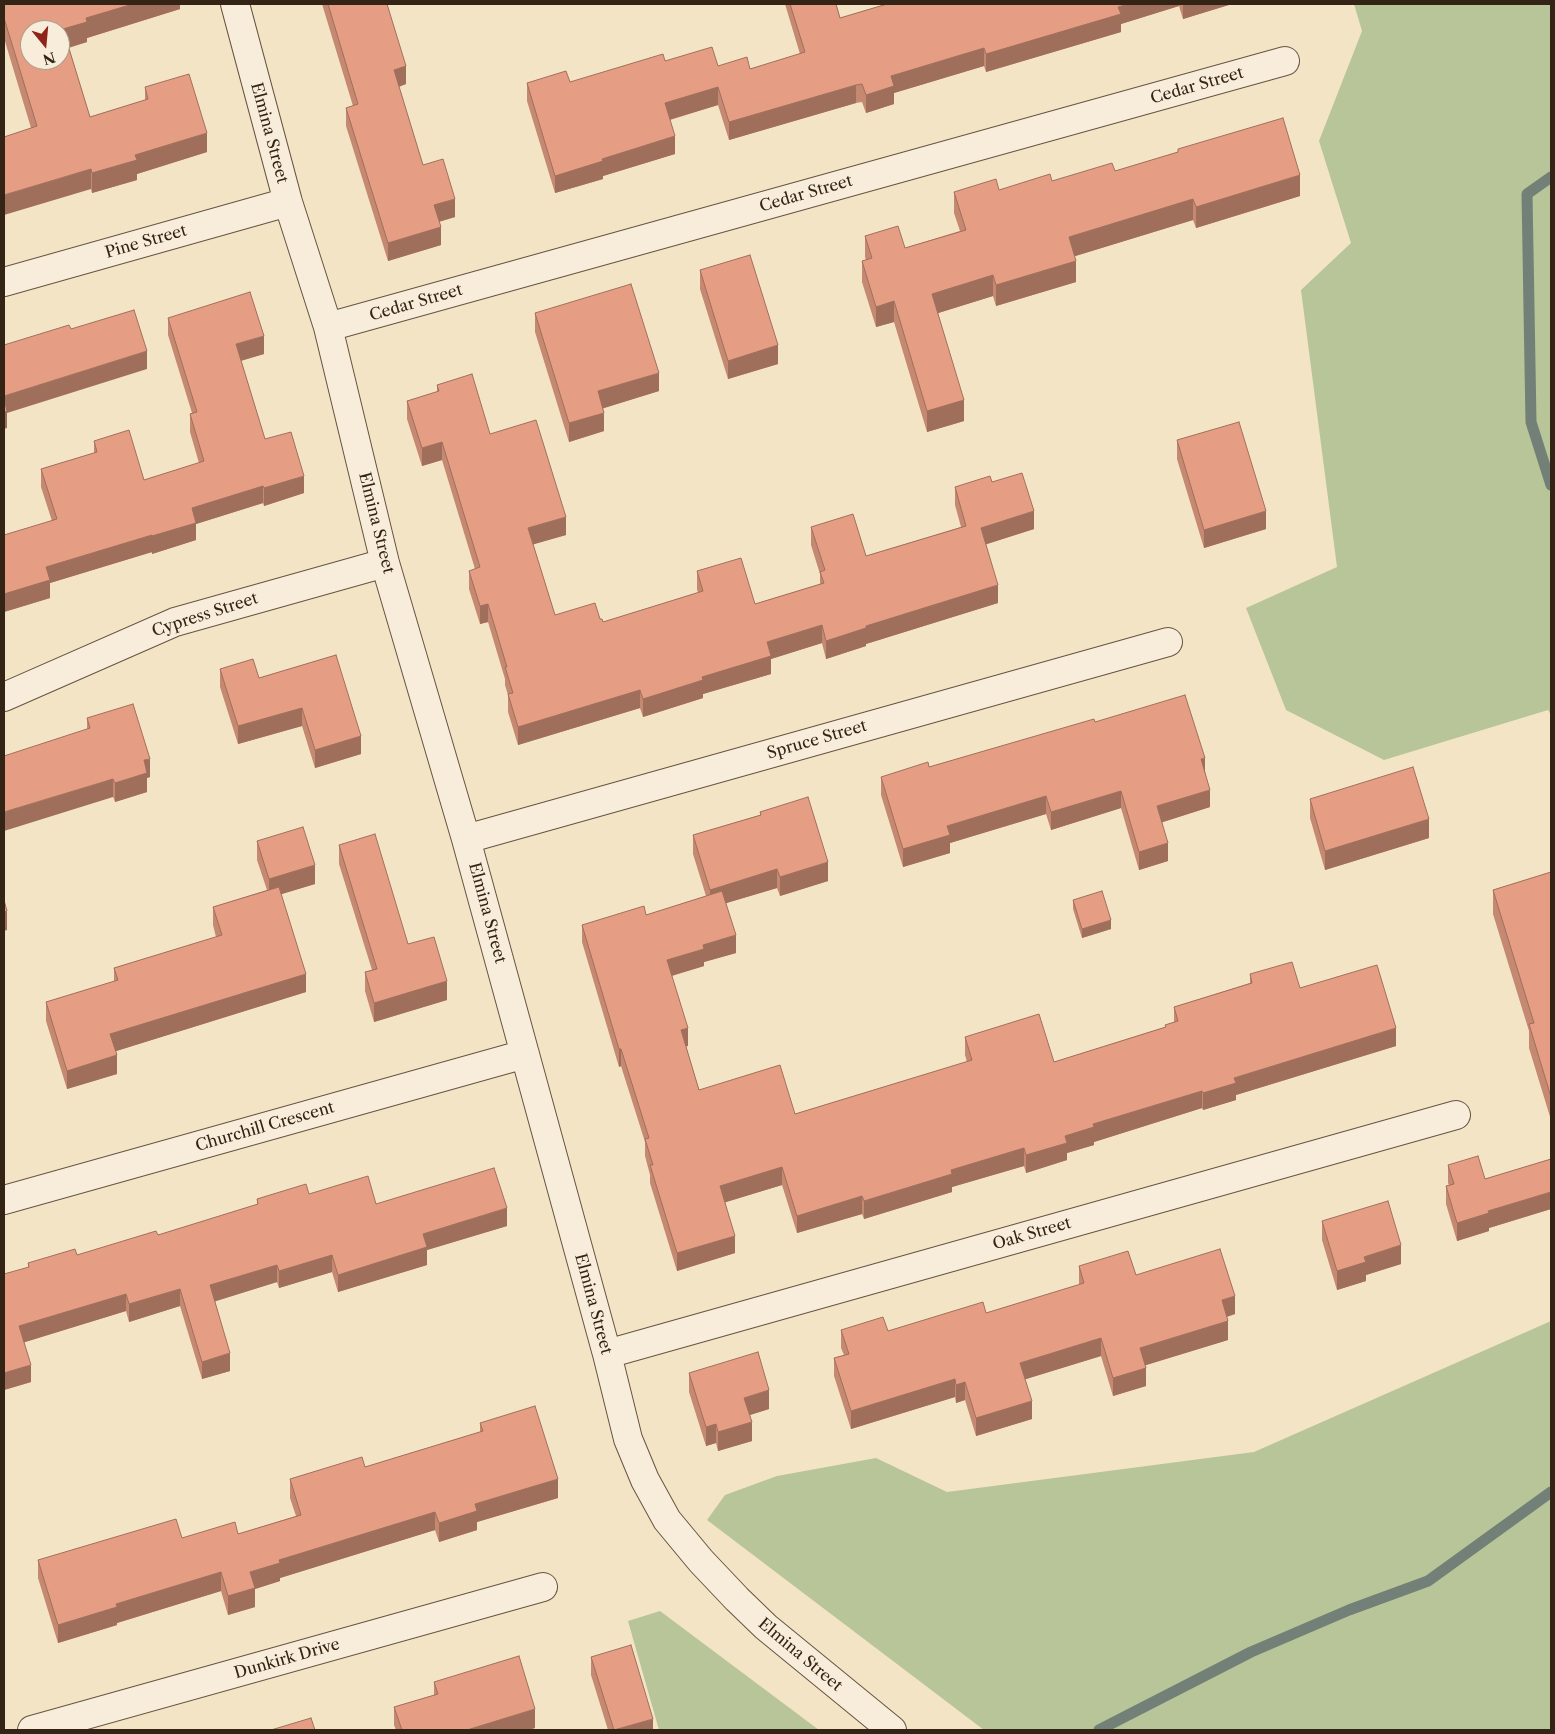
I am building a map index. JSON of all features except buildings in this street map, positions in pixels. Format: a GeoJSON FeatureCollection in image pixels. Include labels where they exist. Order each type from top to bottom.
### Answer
{"type":"FeatureCollection","features":[{"type":"Feature","properties":{"kind":"street","name":"Elmina Street"},"geometry":{"type":"LineString","coordinates":[[235,4],[288,202],[328,327],[385,563],[466,839],[526,1054],[628,1439],[645,1480],[667,1520],[701,1561],[737,1600],[766,1627],[892,1730]]}},
{"type":"Feature","properties":{"kind":"street","name":"Cedar Street"},"geometry":{"type":"LineString","coordinates":[[328,327],[1285,61]]}},
{"type":"Feature","properties":{"kind":"street","name":"Pine Street"},"geometry":{"type":"LineString","coordinates":[[4,282],[288,202]]}},
{"type":"Feature","properties":{"kind":"street","name":"Cypress Street"},"geometry":{"type":"LineString","coordinates":[[4,697],[175,622],[385,563]]}},
{"type":"Feature","properties":{"kind":"street","name":"Spruce Street"},"geometry":{"type":"LineString","coordinates":[[466,839],[1168,642]]}},
{"type":"Feature","properties":{"kind":"street","name":"Churchill Crescent"},"geometry":{"type":"LineString","coordinates":[[4,1200],[526,1054]]}},
{"type":"Feature","properties":{"kind":"street","name":"Oak Street"},"geometry":{"type":"LineString","coordinates":[[607,1354],[1456,1115]]}},
{"type":"Feature","properties":{"kind":"street","name":"Dunkirk Drive"},"geometry":{"type":"LineString","coordinates":[[32,1730],[543,1587]]}},
{"type":"Feature","properties":{"kind":"green space"},"geometry":{"type":"Polygon","coordinates":[[[1354,4],[1551,4],[1551,715],[1548,710],[1384,760],[1286,710],[1246,608],[1337,567],[1301,290],[1351,243],[1319,141],[1362,31],[1354,4]]]}},
{"type":"Feature","properties":{"kind":"green space"},"geometry":{"type":"Polygon","coordinates":[[[1551,1321],[1551,1730],[984,1730],[707,1520],[725,1495],[777,1476],[876,1458],[947,1492],[1254,1452],[1551,1321]]]}},
{"type":"Feature","properties":{"kind":"green space"},"geometry":{"type":"Polygon","coordinates":[[[660,1611],[819,1730],[659,1730],[628,1621],[660,1611]]]}},
{"type":"Feature","properties":{"kind":"waterway"},"geometry":{"type":"LineString","coordinates":[[1551,177],[1527,194],[1531,422],[1551,485]]}},
{"type":"Feature","properties":{"kind":"waterway"},"geometry":{"type":"LineString","coordinates":[[1099,1730],[1251,1652],[1349,1610],[1428,1581],[1551,1492]]}}]}
